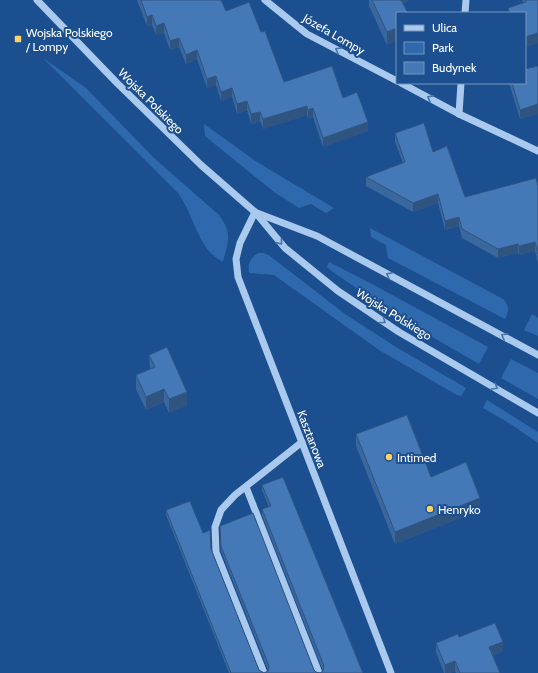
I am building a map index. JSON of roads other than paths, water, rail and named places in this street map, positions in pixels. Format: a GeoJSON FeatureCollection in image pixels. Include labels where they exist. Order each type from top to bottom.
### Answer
{"type":"FeatureCollection","features":[{"type":"Feature","properties":{"kind":"street","name":"Wojska Polskiego"},"geometry":{"type":"LineString","coordinates":[[37,0],[117,83],[196,160],[255,212],[285,248],[338,292],[399,332],[538,412]]}},
{"type":"Feature","properties":{"kind":"street","name":"Józefa Lompy"},"geometry":{"type":"LineString","coordinates":[[265,0],[307,34],[396,80]]}},
{"type":"Feature","properties":{"kind":"street"},"geometry":{"type":"LineString","coordinates":[[466,0],[466,12]]}},
{"type":"Feature","properties":{"kind":"street"},"geometry":{"type":"LineString","coordinates":[[403,84],[459,114],[538,151]]}},
{"type":"Feature","properties":{"kind":"street"},"geometry":{"type":"LineString","coordinates":[[459,114],[461,84]]}},
{"type":"Feature","properties":{"kind":"street","name":"Wojska Polskiego"},"geometry":{"type":"LineString","coordinates":[[255,212],[317,236],[538,355]]}},
{"type":"Feature","properties":{"kind":"street","name":"Kasztanowa"},"geometry":{"type":"LineString","coordinates":[[255,212],[240,243],[236,259],[238,277],[391,673]]}},
{"type":"Feature","properties":{"kind":"street"},"geometry":{"type":"LineString","coordinates":[[526,348],[538,347]]}},
{"type":"Feature","properties":{"kind":"street"},"geometry":{"type":"LineString","coordinates":[[264,673],[216,552],[215,527],[221,510],[235,495],[302,442]]}},
{"type":"Feature","properties":{"kind":"street"},"geometry":{"type":"LineString","coordinates":[[246,487],[319,673]]}},
{"type":"Feature","properties":{"kind":"place","name":"Wojska Polskiego / Lompy"},"geometry":{"type":"Point","coordinates":[18,39]}},
{"type":"Feature","properties":{"kind":"place","name":"Intimed"},"geometry":{"type":"Point","coordinates":[389,457]}},
{"type":"Feature","properties":{"kind":"place","name":"Henryko"},"geometry":{"type":"Point","coordinates":[430,509]}}]}
